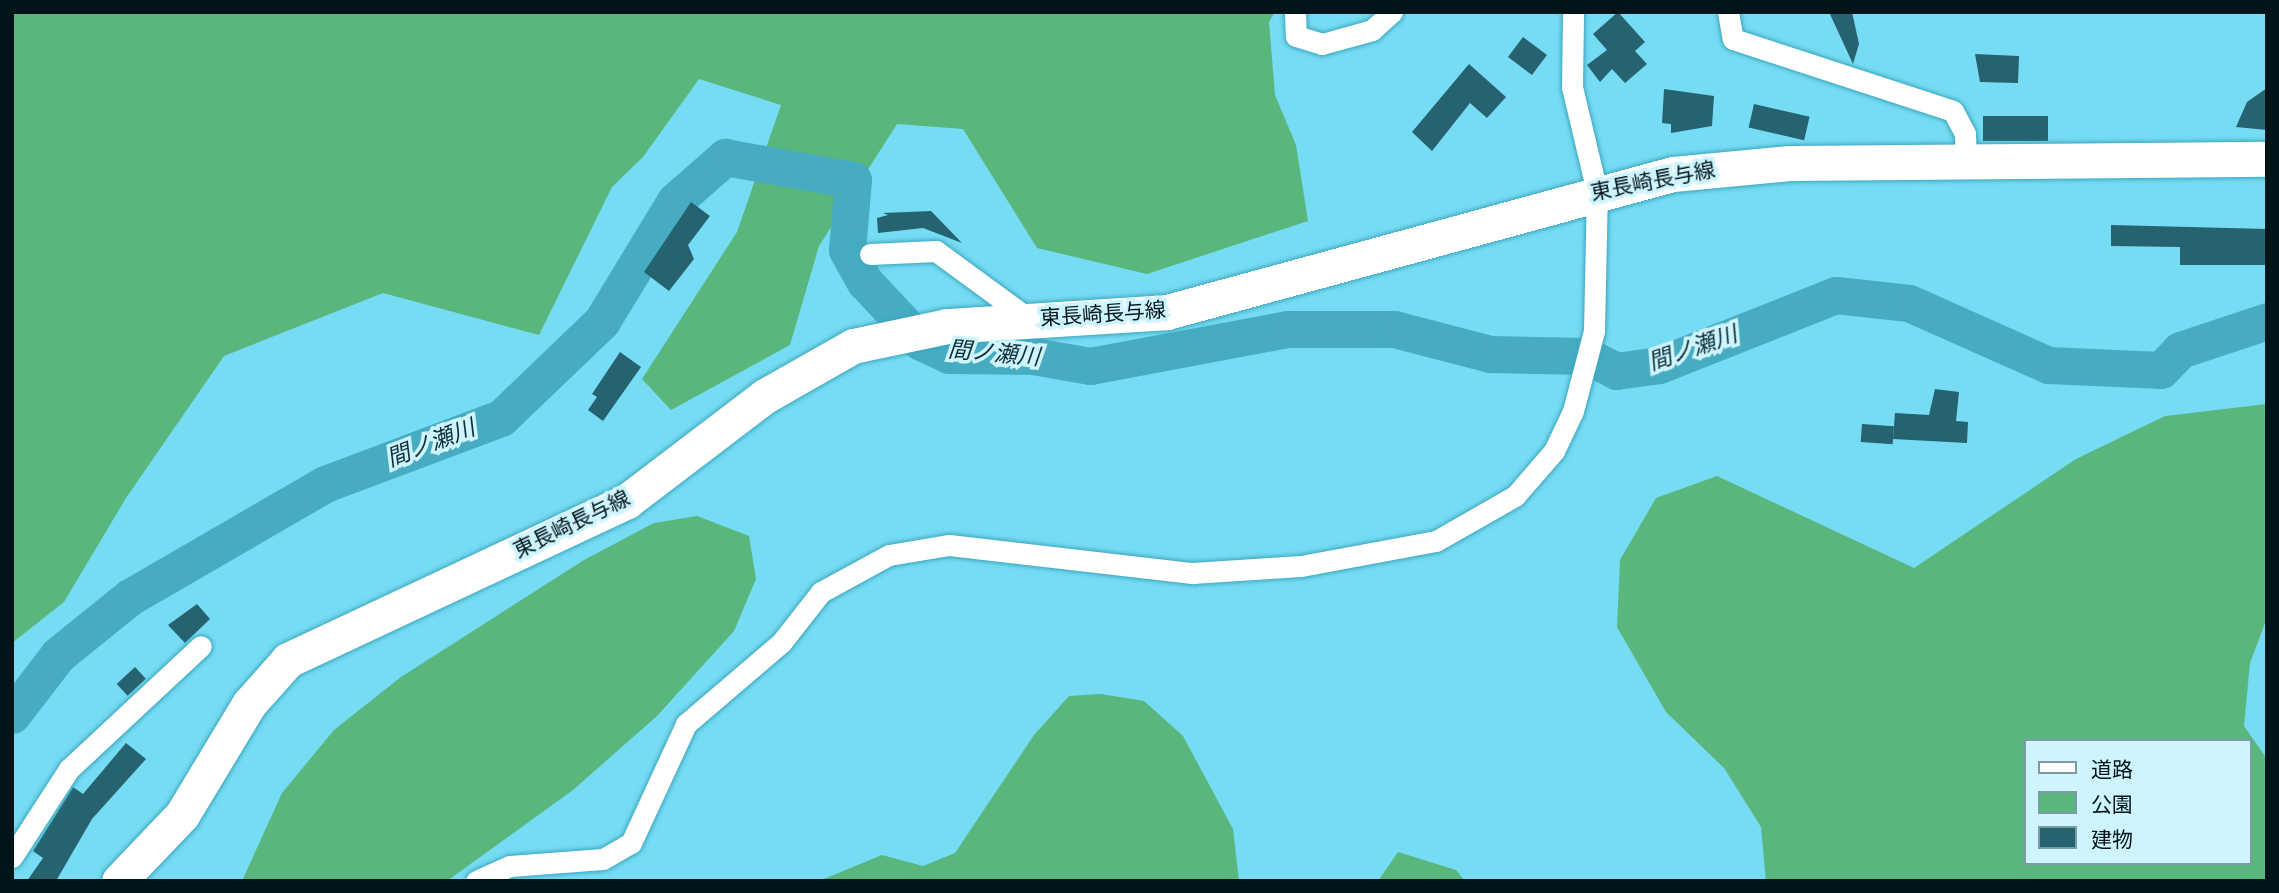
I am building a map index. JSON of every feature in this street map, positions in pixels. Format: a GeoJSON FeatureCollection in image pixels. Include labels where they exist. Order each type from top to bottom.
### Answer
{"type":"FeatureCollection","features":[{"type":"Feature","properties":{"kind":"main road","name":"東長崎長与線"},"geometry":{"type":"LineString","coordinates":[[119,881],[181,815],[249,704],[288,660],[627,500],[765,396],[853,346],[899,331],[1029,319],[1167,312],[1597,192],[1673,174],[1754,166],[2267,159]]}},
{"type":"Feature","properties":{"kind":"street"},"geometry":{"type":"LineString","coordinates":[[1295,12],[1296,36],[1322,44],[1372,30],[1392,12]]}},
{"type":"Feature","properties":{"kind":"street"},"geometry":{"type":"LineString","coordinates":[[476,881],[510,866],[603,859],[631,843],[686,724],[781,643],[821,592],[889,555],[949,545],[1192,573],[1301,566],[1436,541],[1515,496],[1554,451],[1573,411],[1594,331],[1597,192],[1573,87],[1573,12]]}},
{"type":"Feature","properties":{"kind":"street"},"geometry":{"type":"LineString","coordinates":[[1728,12],[1733,39],[1953,111],[1965,134],[1966,162]]}},
{"type":"Feature","properties":{"kind":"street"},"geometry":{"type":"LineString","coordinates":[[870,254],[936,251],[1029,319]]}},
{"type":"Feature","properties":{"kind":"street"},"geometry":{"type":"LineString","coordinates":[[12,857],[69,769],[201,646]]}},
{"type":"Feature","properties":{"kind":"green space"},"geometry":{"type":"Polygon","coordinates":[[[12,12],[1275,12],[1269,22],[1275,95],[1296,145],[1308,221],[1147,274],[1037,248],[963,129],[897,124],[819,246],[790,345],[671,410],[642,379],[737,232],[781,105],[699,79],[643,157],[612,187],[539,335],[383,293],[224,356],[126,498],[64,602],[12,643],[12,12]]]}},
{"type":"Feature","properties":{"kind":"green space"},"geometry":{"type":"Polygon","coordinates":[[[2267,404],[2267,618],[2250,663],[2244,726],[2267,759],[2267,881],[1766,881],[1761,827],[1724,768],[1666,712],[1617,627],[1620,560],[1656,498],[1717,476],[1914,568],[2076,459],[2165,416],[2267,404]]]}},
{"type":"Feature","properties":{"kind":"green space"},"geometry":{"type":"Polygon","coordinates":[[[697,516],[749,536],[756,579],[734,631],[657,716],[573,790],[447,881],[242,881],[282,793],[334,730],[401,677],[584,560],[654,523],[697,516]]]}},
{"type":"Feature","properties":{"kind":"green space"},"geometry":{"type":"Polygon","coordinates":[[[1101,694],[1144,701],[1183,736],[1233,829],[1239,881],[819,881],[882,855],[923,866],[955,853],[1034,735],[1069,696],[1101,694]]]}},
{"type":"Feature","properties":{"kind":"green space"},"geometry":{"type":"Polygon","coordinates":[[[1398,852],[1456,870],[1465,881],[1378,881],[1398,852]]]}},
{"type":"Feature","properties":{"kind":"building"},"geometry":{"type":"Polygon","coordinates":[[[1618,12],[1645,42],[1635,51],[1647,64],[1625,83],[1612,69],[1600,82],[1587,65],[1607,50],[1593,34],[1618,12]]]}},
{"type":"Feature","properties":{"kind":"building"},"geometry":{"type":"Polygon","coordinates":[[[1829,12],[1852,12],[1859,44],[1853,64],[1829,12]]]}},
{"type":"Feature","properties":{"kind":"building"},"geometry":{"type":"Polygon","coordinates":[[[1523,37],[1547,55],[1532,75],[1508,57],[1523,37]]]}},
{"type":"Feature","properties":{"kind":"building"},"geometry":{"type":"Polygon","coordinates":[[[1975,54],[2019,56],[2018,83],[1980,82],[1975,54]]]}},
{"type":"Feature","properties":{"kind":"building"},"geometry":{"type":"Polygon","coordinates":[[[1469,64],[1506,97],[1487,118],[1470,103],[1432,151],[1412,132],[1469,64]]]}},
{"type":"Feature","properties":{"kind":"building"},"geometry":{"type":"Polygon","coordinates":[[[2267,88],[2267,130],[2236,127],[2247,102],[2267,88]]]}},
{"type":"Feature","properties":{"kind":"building"},"geometry":{"type":"Polygon","coordinates":[[[1664,89],[1714,96],[1712,126],[1671,133],[1671,124],[1662,123],[1664,89]]]}},
{"type":"Feature","properties":{"kind":"building"},"geometry":{"type":"Polygon","coordinates":[[[1754,104],[1810,117],[1804,140],[1749,127],[1754,104]]]}},
{"type":"Feature","properties":{"kind":"building"},"geometry":{"type":"Polygon","coordinates":[[[1983,116],[2048,116],[2048,141],[1983,141],[1983,116]]]}},
{"type":"Feature","properties":{"kind":"building"},"geometry":{"type":"Polygon","coordinates":[[[691,202],[710,216],[688,245],[694,259],[669,291],[644,272],[691,202]]]}},
{"type":"Feature","properties":{"kind":"building"},"geometry":{"type":"Polygon","coordinates":[[[931,211],[962,243],[923,228],[878,233],[877,218],[888,215],[883,213],[931,211]]]}},
{"type":"Feature","properties":{"kind":"building"},"geometry":{"type":"Polygon","coordinates":[[[2111,225],[2267,229],[2267,265],[2180,265],[2180,247],[2111,246],[2111,225]]]}},
{"type":"Feature","properties":{"kind":"building"},"geometry":{"type":"Polygon","coordinates":[[[620,352],[641,367],[603,421],[588,410],[597,397],[592,394],[620,352]]]}},
{"type":"Feature","properties":{"kind":"building"},"geometry":{"type":"Polygon","coordinates":[[[1935,389],[1959,392],[1956,421],[1968,422],[1967,443],[1893,439],[1895,413],[1929,415],[1935,389]]]}},
{"type":"Feature","properties":{"kind":"building"},"geometry":{"type":"Polygon","coordinates":[[[1862,424],[1894,426],[1893,444],[1861,442],[1862,424]]]}},
{"type":"Feature","properties":{"kind":"building"},"geometry":{"type":"Polygon","coordinates":[[[197,604],[210,619],[185,643],[168,625],[197,604]]]}},
{"type":"Feature","properties":{"kind":"building"},"geometry":{"type":"Polygon","coordinates":[[[135,667],[146,679],[128,696],[117,684],[135,667]]]}},
{"type":"Feature","properties":{"kind":"building"},"geometry":{"type":"Polygon","coordinates":[[[126,743],[146,759],[92,819],[56,881],[27,881],[43,858],[33,851],[73,787],[83,794],[126,743]]]}},
{"type":"Feature","properties":{"kind":"waterway","name":"間ノ瀬川"},"geometry":{"type":"LineString","coordinates":[[12,715],[58,655],[130,597],[325,484],[501,418],[602,321],[675,201],[725,157],[853,180],[847,250],[865,282],[921,342],[949,355],[1033,356],[1090,366],[1288,329],[1394,329],[1490,354],[1587,356],[1616,371],[1659,365],[1836,295],[1909,303],[2048,365],[2161,370],[2180,350],[2267,321]]}}]}
